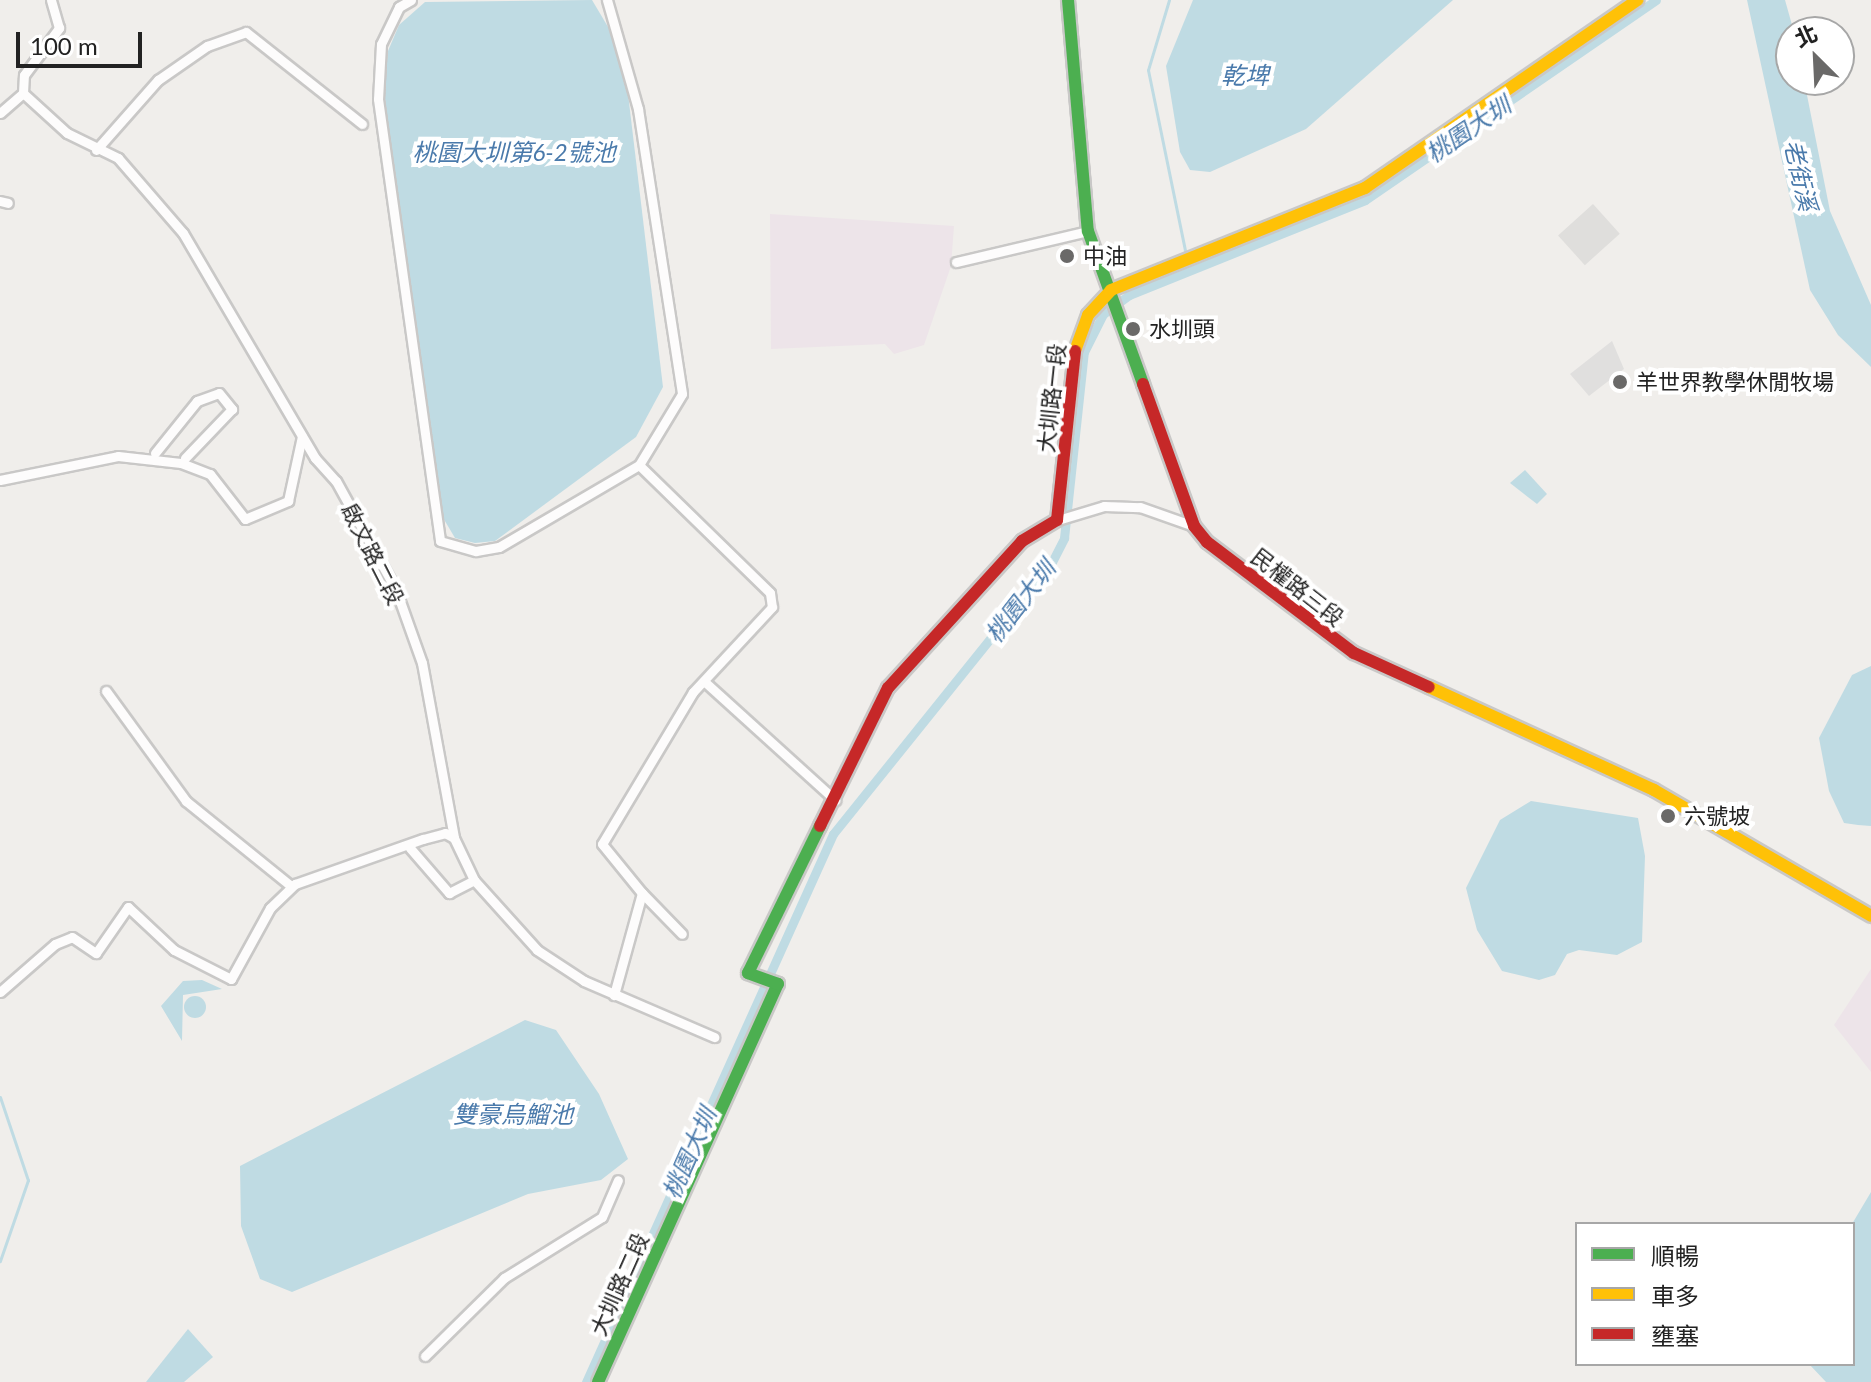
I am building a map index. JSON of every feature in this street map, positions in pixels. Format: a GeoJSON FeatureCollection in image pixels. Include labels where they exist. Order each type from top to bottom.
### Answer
{"type":"FeatureCollection","features":[{"type":"Feature","properties":{"kind":"street"},"geometry":{"type":"LineString","coordinates":[[0,113],[23,93],[24,75],[59,28],[51,0]]}},
{"type":"Feature","properties":{"kind":"street"},"geometry":{"type":"LineString","coordinates":[[411,0],[399,7],[381,44],[378,99],[440,541],[476,551],[499,547],[639,465],[682,394],[638,109],[607,0]]}},
{"type":"Feature","properties":{"kind":"street"},"geometry":{"type":"LineString","coordinates":[[1068,0],[1088,231],[1194,526]]}},
{"type":"Feature","properties":{"kind":"street"},"geometry":{"type":"LineString","coordinates":[[1111,291],[1365,188],[1638,0]]}},
{"type":"Feature","properties":{"kind":"street"},"geometry":{"type":"LineString","coordinates":[[96,150],[158,80],[207,46],[246,32],[362,124]]}},
{"type":"Feature","properties":{"kind":"street","name":"啟文路二段"},"geometry":{"type":"LineString","coordinates":[[23,93],[96,150],[118,158],[183,233],[302,436],[336,481],[396,590],[444,754],[454,838],[474,880],[537,950],[614,995],[714,1037]]}},
{"type":"Feature","properties":{"kind":"street"},"geometry":{"type":"LineString","coordinates":[[956,262],[1088,231]]}},
{"type":"Feature","properties":{"kind":"street","name":"大圳路一段"},"geometry":{"type":"LineString","coordinates":[[1063,518],[1076,339],[1111,291]]}},
{"type":"Feature","properties":{"kind":"street"},"geometry":{"type":"LineString","coordinates":[[155,453],[197,401],[219,393],[232,409],[185,458]]}},
{"type":"Feature","properties":{"kind":"street"},"geometry":{"type":"LineString","coordinates":[[0,480],[118,456],[181,463],[210,474],[245,519],[288,501],[302,436]]}},
{"type":"Feature","properties":{"kind":"street"},"geometry":{"type":"LineString","coordinates":[[639,465],[770,593],[772,607],[705,682],[602,844],[642,893],[682,934]]}},
{"type":"Feature","properties":{"kind":"street"},"geometry":{"type":"LineString","coordinates":[[705,682],[835,800],[888,688],[1022,541],[1063,518],[1140,507],[1194,526]]}},
{"type":"Feature","properties":{"kind":"street","name":"民權路三段"},"geometry":{"type":"LineString","coordinates":[[1194,526],[1327,638],[1654,790],[1868,910]]}},
{"type":"Feature","properties":{"kind":"street"},"geometry":{"type":"LineString","coordinates":[[106,691],[186,801],[291,886]]}},
{"type":"Feature","properties":{"kind":"street","name":"大圳路二段"},"geometry":{"type":"LineString","coordinates":[[598,1382],[778,984],[748,973],[835,800]]}},
{"type":"Feature","properties":{"kind":"street"},"geometry":{"type":"LineString","coordinates":[[0,992],[55,944],[72,937],[96,953],[128,907],[174,950],[231,979],[270,908],[291,886],[410,848],[445,833],[454,838]]}},
{"type":"Feature","properties":{"kind":"street"},"geometry":{"type":"LineString","coordinates":[[410,848],[449,893],[474,880]]}},
{"type":"Feature","properties":{"kind":"street"},"geometry":{"type":"LineString","coordinates":[[614,995],[642,893]]}},
{"type":"Feature","properties":{"kind":"street"},"geometry":{"type":"LineString","coordinates":[[425,1356],[504,1278],[602,1217],[618,1180]]}},
{"type":"Feature","properties":{"kind":"shaded area"},"geometry":{"type":"Polygon","coordinates":[[[1593,204],[1620,234],[1585,265],[1558,235],[1593,204]]]}},
{"type":"Feature","properties":{"kind":"shaded area"},"geometry":{"type":"Polygon","coordinates":[[[770,214],[954,226],[951,266],[924,345],[894,354],[885,344],[771,349],[770,214]]]}},
{"type":"Feature","properties":{"kind":"shaded area"},"geometry":{"type":"Polygon","coordinates":[[[1612,341],[1624,369],[1589,396],[1570,374],[1612,341]]]}},
{"type":"Feature","properties":{"kind":"shaded area"},"geometry":{"type":"Polygon","coordinates":[[[1871,969],[1871,1072],[1834,1025],[1871,969]]]}},
{"type":"Feature","properties":{"kind":"water","name":"桃園大圳第6-2號池"},"geometry":{"type":"Polygon","coordinates":[[[592,0],[623,52],[663,387],[636,437],[495,541],[475,543],[455,538],[436,506],[384,91],[388,51],[399,25],[425,2],[592,0]]]}},
{"type":"Feature","properties":{"kind":"water","name":"乾埤"},"geometry":{"type":"Polygon","coordinates":[[[1193,0],[1453,0],[1306,129],[1210,172],[1190,170],[1180,152],[1166,66],[1193,0]]]}},
{"type":"Feature","properties":{"kind":"water","name":"老街溪"},"geometry":{"type":"Polygon","coordinates":[[[1747,0],[1785,0],[1790,16],[1775,16],[1775,96],[1807,96],[1830,211],[1871,305],[1871,367],[1838,335],[1810,290],[1747,0]]]}},
{"type":"Feature","properties":{"kind":"water"},"geometry":{"type":"Polygon","coordinates":[[[1525,470],[1547,494],[1537,504],[1510,483],[1525,470]]]}},
{"type":"Feature","properties":{"kind":"water"},"geometry":{"type":"Polygon","coordinates":[[[1871,666],[1871,826],[1844,823],[1829,791],[1819,738],[1852,675],[1871,666]]]}},
{"type":"Feature","properties":{"kind":"water"},"geometry":{"type":"Polygon","coordinates":[[[1531,801],[1638,818],[1645,856],[1642,942],[1617,955],[1579,950],[1567,954],[1555,975],[1539,980],[1502,971],[1477,930],[1466,888],[1500,820],[1531,801]]]}},
{"type":"Feature","properties":{"kind":"water"},"geometry":{"type":"Polygon","coordinates":[[[202,980],[222,989],[183,995],[182,1041],[161,1006],[183,981],[202,980]]]}},
{"type":"Feature","properties":{"kind":"water"},"geometry":{"type":"Polygon","coordinates":[[[191,996],[199,996],[206,1007],[199,1018],[191,1018],[184,1011],[184,1003],[191,996]]]}},
{"type":"Feature","properties":{"kind":"water","name":"雙豪烏鰡池"},"geometry":{"type":"Polygon","coordinates":[[[525,1020],[556,1030],[599,1094],[628,1159],[601,1180],[528,1194],[292,1292],[260,1279],[241,1226],[240,1166],[525,1020]]]}},
{"type":"Feature","properties":{"kind":"water"},"geometry":{"type":"Polygon","coordinates":[[[1871,1192],[1871,1382],[1826,1382],[1811,1366],[1855,1366],[1853,1222],[1871,1192]]]}},
{"type":"Feature","properties":{"kind":"water"},"geometry":{"type":"Polygon","coordinates":[[[188,1329],[213,1357],[184,1382],[146,1382],[188,1329]]]}},
{"type":"Feature","properties":{"kind":"waterway"},"geometry":{"type":"LineString","coordinates":[[1169,0],[1148,70],[1186,255]]}},
{"type":"Feature","properties":{"kind":"waterway","name":"桃園大圳"},"geometry":{"type":"LineString","coordinates":[[586,1382],[833,834],[1052,562],[1064,538],[1084,352],[1103,314],[1129,295],[1365,200],[1656,0]]}},
{"type":"Feature","properties":{"kind":"waterway"},"geometry":{"type":"LineString","coordinates":[[0,1097],[28,1180],[0,1261]]}},
{"type":"Feature","properties":{"kind":"traffic: fast"},"geometry":{"type":"LineString","coordinates":[[1068,0],[1088,231],[1143,384]]}},
{"type":"Feature","properties":{"kind":"traffic: fast"},"geometry":{"type":"LineString","coordinates":[[598,1382],[778,984],[748,973],[820,826]]}},
{"type":"Feature","properties":{"kind":"traffic: slow"},"geometry":{"type":"LineString","coordinates":[[1075,351],[1088,315],[1111,290],[1365,188],[1638,0]]}},
{"type":"Feature","properties":{"kind":"traffic: slow"},"geometry":{"type":"LineString","coordinates":[[1429,687],[1654,790],[1871,916]]}},
{"type":"Feature","properties":{"kind":"traffic: jam"},"geometry":{"type":"LineString","coordinates":[[820,826],[888,688],[1022,541],[1057,520],[1075,351]]}},
{"type":"Feature","properties":{"kind":"traffic: jam"},"geometry":{"type":"LineString","coordinates":[[1143,384],[1194,526],[1207,542],[1354,653],[1429,687]]}},
{"type":"Feature","properties":{"kind":"place","name":"中油"},"geometry":{"type":"Point","coordinates":[1067,256]}},
{"type":"Feature","properties":{"kind":"place","name":"水圳頭"},"geometry":{"type":"Point","coordinates":[1133,329]}},
{"type":"Feature","properties":{"kind":"place","name":"羊世界教學休閒牧場"},"geometry":{"type":"Point","coordinates":[1620,382]}},
{"type":"Feature","properties":{"kind":"place","name":"六號坡"},"geometry":{"type":"Point","coordinates":[1668,816]}}]}
